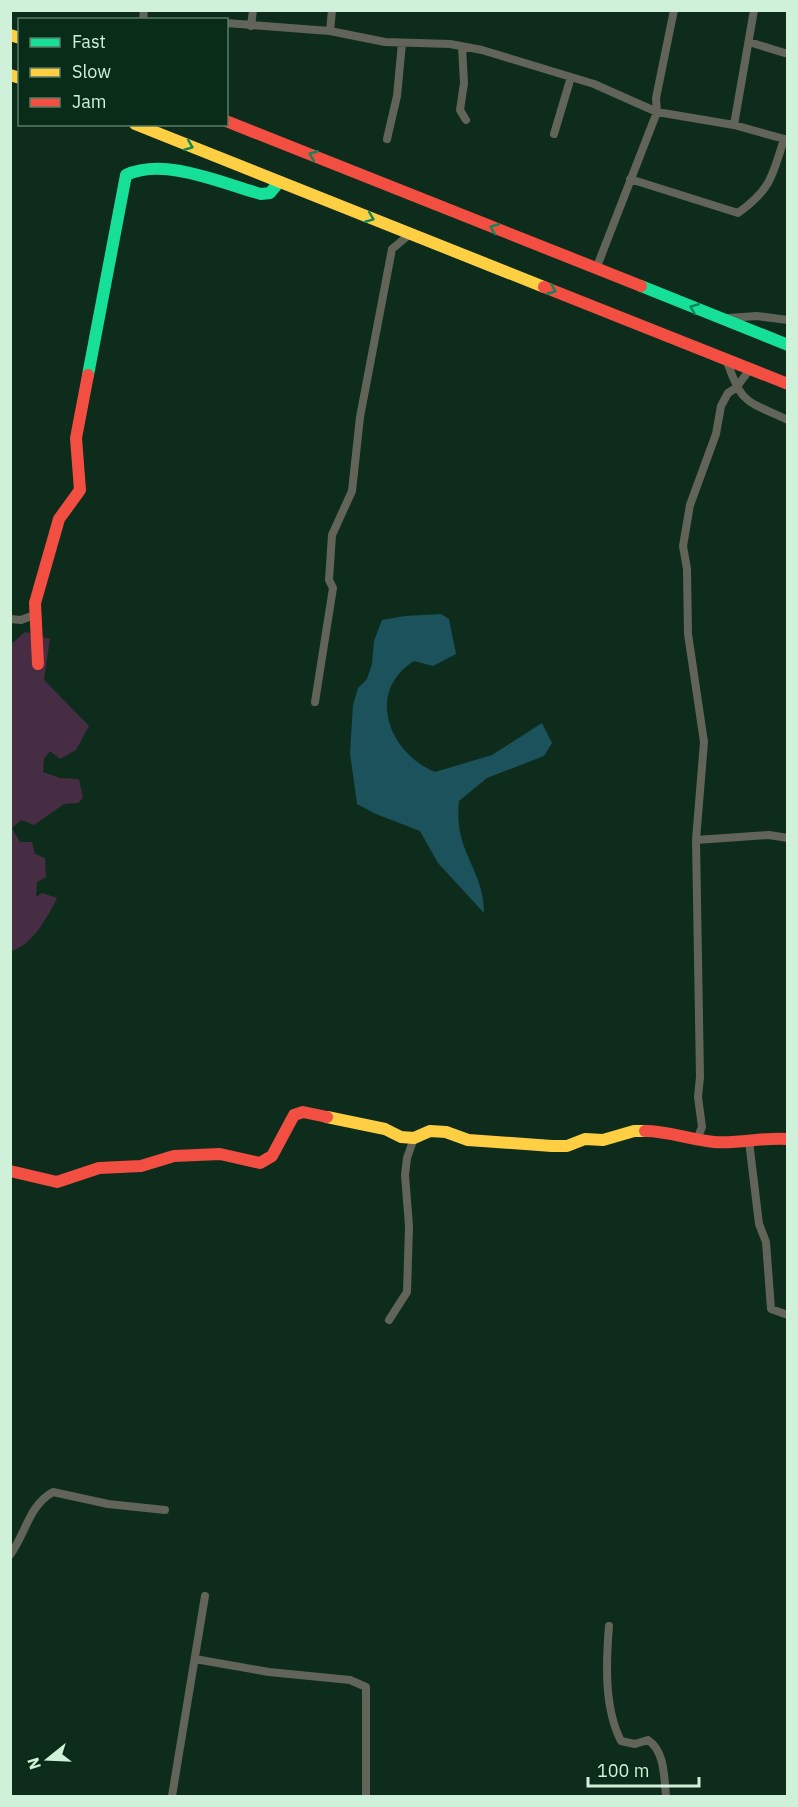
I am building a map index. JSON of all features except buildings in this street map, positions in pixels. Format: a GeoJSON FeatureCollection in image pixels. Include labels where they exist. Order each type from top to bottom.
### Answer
{"type":"FeatureCollection","features":[{"type":"Feature","properties":{"kind":"main road"},"geometry":{"type":"LineString","coordinates":[[228,122],[788,345]]}},
{"type":"Feature","properties":{"kind":"main road"},"geometry":{"type":"LineString","coordinates":[[140,126],[788,384]]}},
{"type":"Feature","properties":{"kind":"main road"},"geometry":{"type":"LineString","coordinates":[[38,664],[35,603],[59,519],[64,508],[79,495],[75,443],[126,175],[141,168],[162,167],[261,194],[270,193],[279,182]]}},
{"type":"Feature","properties":{"kind":"main road"},"geometry":{"type":"LineString","coordinates":[[10,1171],[57,1182],[99,1168],[141,1166],[174,1156],[220,1154],[254,1163],[265,1162],[272,1156],[294,1115],[303,1112],[385,1129],[401,1137],[414,1138],[430,1131],[438,1131],[468,1140],[552,1146],[567,1146],[585,1139],[603,1140],[634,1131],[698,1137],[715,1142],[749,1141],[763,1137],[788,1138]]}},
{"type":"Feature","properties":{"kind":"street"},"geometry":{"type":"LineString","coordinates":[[251,26],[253,10]]}},
{"type":"Feature","properties":{"kind":"street"},"geometry":{"type":"LineString","coordinates":[[330,32],[332,10]]}},
{"type":"Feature","properties":{"kind":"street"},"geometry":{"type":"LineString","coordinates":[[596,268],[657,112],[656,98],[674,10]]}},
{"type":"Feature","properties":{"kind":"street"},"geometry":{"type":"LineString","coordinates":[[734,125],[754,10]]}},
{"type":"Feature","properties":{"kind":"street"},"geometry":{"type":"LineString","coordinates":[[228,23],[330,32],[402,44],[450,44],[482,50],[607,89],[657,112],[734,125],[786,140],[772,180],[760,197],[738,213],[630,179]]}},
{"type":"Feature","properties":{"kind":"street"},"geometry":{"type":"LineString","coordinates":[[748,42],[788,54]]}},
{"type":"Feature","properties":{"kind":"street"},"geometry":{"type":"LineString","coordinates":[[387,139],[397,96],[402,44]]}},
{"type":"Feature","properties":{"kind":"street"},"geometry":{"type":"LineString","coordinates":[[462,47],[464,83],[460,110],[465,120]]}},
{"type":"Feature","properties":{"kind":"street"},"geometry":{"type":"LineString","coordinates":[[554,134],[571,77]]}},
{"type":"Feature","properties":{"kind":"street"},"geometry":{"type":"LineString","coordinates":[[315,702],[333,588],[329,580],[332,535],[351,491],[360,417],[392,249],[410,234]]}},
{"type":"Feature","properties":{"kind":"street"},"geometry":{"type":"LineString","coordinates":[[721,319],[748,316],[788,320]]}},
{"type":"Feature","properties":{"kind":"street"},"geometry":{"type":"LineString","coordinates":[[726,359],[736,388],[744,399],[788,420]]}},
{"type":"Feature","properties":{"kind":"street"},"geometry":{"type":"LineString","coordinates":[[698,1137],[702,1127],[698,1098],[700,1077],[696,840],[704,742],[688,634],[687,569],[682,546],[690,505],[716,434],[721,406],[728,393],[736,388],[750,369]]}},
{"type":"Feature","properties":{"kind":"street"},"geometry":{"type":"LineString","coordinates":[[10,619],[21,620],[34,615]]}},
{"type":"Feature","properties":{"kind":"street"},"geometry":{"type":"LineString","coordinates":[[696,840],[769,835],[788,838]]}},
{"type":"Feature","properties":{"kind":"street"},"geometry":{"type":"LineString","coordinates":[[389,1320],[407,1292],[409,1226],[405,1175],[407,1158],[414,1138]]}},
{"type":"Feature","properties":{"kind":"street"},"geometry":{"type":"LineString","coordinates":[[749,1141],[759,1224],[766,1242],[771,1309],[788,1315]]}},
{"type":"Feature","properties":{"kind":"street"},"geometry":{"type":"LineString","coordinates":[[10,1555],[21,1542],[28,1517],[44,1497],[53,1492],[108,1504],[165,1510]]}},
{"type":"Feature","properties":{"kind":"street"},"geometry":{"type":"LineString","coordinates":[[172,1797],[205,1596]]}},
{"type":"Feature","properties":{"kind":"street"},"geometry":{"type":"LineString","coordinates":[[609,1626],[606,1659],[614,1727],[621,1741],[635,1744],[648,1740],[656,1746],[662,1764],[666,1797]]}},
{"type":"Feature","properties":{"kind":"street"},"geometry":{"type":"LineString","coordinates":[[195,1659],[269,1672],[350,1680],[366,1688],[366,1797]]}},
{"type":"Feature","properties":{"kind":"shaded area"},"geometry":{"type":"Polygon","coordinates":[[[25,632],[50,639],[44,680],[89,726],[76,750],[60,759],[50,751],[44,759],[43,772],[60,778],[79,779],[83,798],[78,803],[64,804],[34,825],[21,820],[12,828],[20,842],[32,842],[35,854],[45,858],[46,877],[37,882],[36,897],[42,893],[57,898],[32,937],[19,948],[11,951],[10,645],[25,632]]]}},
{"type":"Feature","properties":{"kind":"water"},"geometry":{"type":"Polygon","coordinates":[[[441,614],[449,619],[456,654],[433,666],[414,661],[399,674],[390,689],[387,705],[389,721],[395,737],[405,751],[419,763],[435,772],[492,755],[542,723],[552,743],[544,756],[487,778],[459,801],[460,834],[483,897],[484,913],[438,863],[420,831],[357,804],[350,753],[353,705],[358,688],[367,679],[372,664],[374,641],[382,620],[441,614]]]}},
{"type":"Feature","properties":{"kind":"traffic: fast"},"geometry":{"type":"LineString","coordinates":[[88,375],[126,175],[141,170],[175,170],[211,178],[261,194],[270,193],[279,182]]}},
{"type":"Feature","properties":{"kind":"traffic: fast"},"geometry":{"type":"LineString","coordinates":[[641,286],[788,345]]}},
{"type":"Feature","properties":{"kind":"traffic: slow"},"geometry":{"type":"LineString","coordinates":[[10,35],[18,37]]}},
{"type":"Feature","properties":{"kind":"traffic: slow"},"geometry":{"type":"LineString","coordinates":[[10,75],[18,77]]}},
{"type":"Feature","properties":{"kind":"traffic: slow"},"geometry":{"type":"LineString","coordinates":[[140,126],[544,287]]}},
{"type":"Feature","properties":{"kind":"traffic: slow"},"geometry":{"type":"LineString","coordinates":[[327,1117],[385,1129],[401,1137],[414,1138],[430,1131],[446,1132],[468,1140],[552,1146],[567,1146],[585,1139],[603,1140],[634,1131],[645,1131]]}},
{"type":"Feature","properties":{"kind":"traffic: jam"},"geometry":{"type":"LineString","coordinates":[[228,122],[641,286]]}},
{"type":"Feature","properties":{"kind":"traffic: jam"},"geometry":{"type":"LineString","coordinates":[[544,287],[788,384]]}},
{"type":"Feature","properties":{"kind":"traffic: jam"},"geometry":{"type":"LineString","coordinates":[[38,664],[35,603],[59,519],[80,490],[76,438],[88,375]]}},
{"type":"Feature","properties":{"kind":"traffic: jam"},"geometry":{"type":"LineString","coordinates":[[10,1171],[57,1182],[99,1168],[141,1166],[174,1156],[220,1154],[260,1163],[272,1156],[294,1115],[303,1112],[327,1117]]}},
{"type":"Feature","properties":{"kind":"traffic: jam"},"geometry":{"type":"LineString","coordinates":[[645,1131],[714,1142],[788,1139]]}}]}
